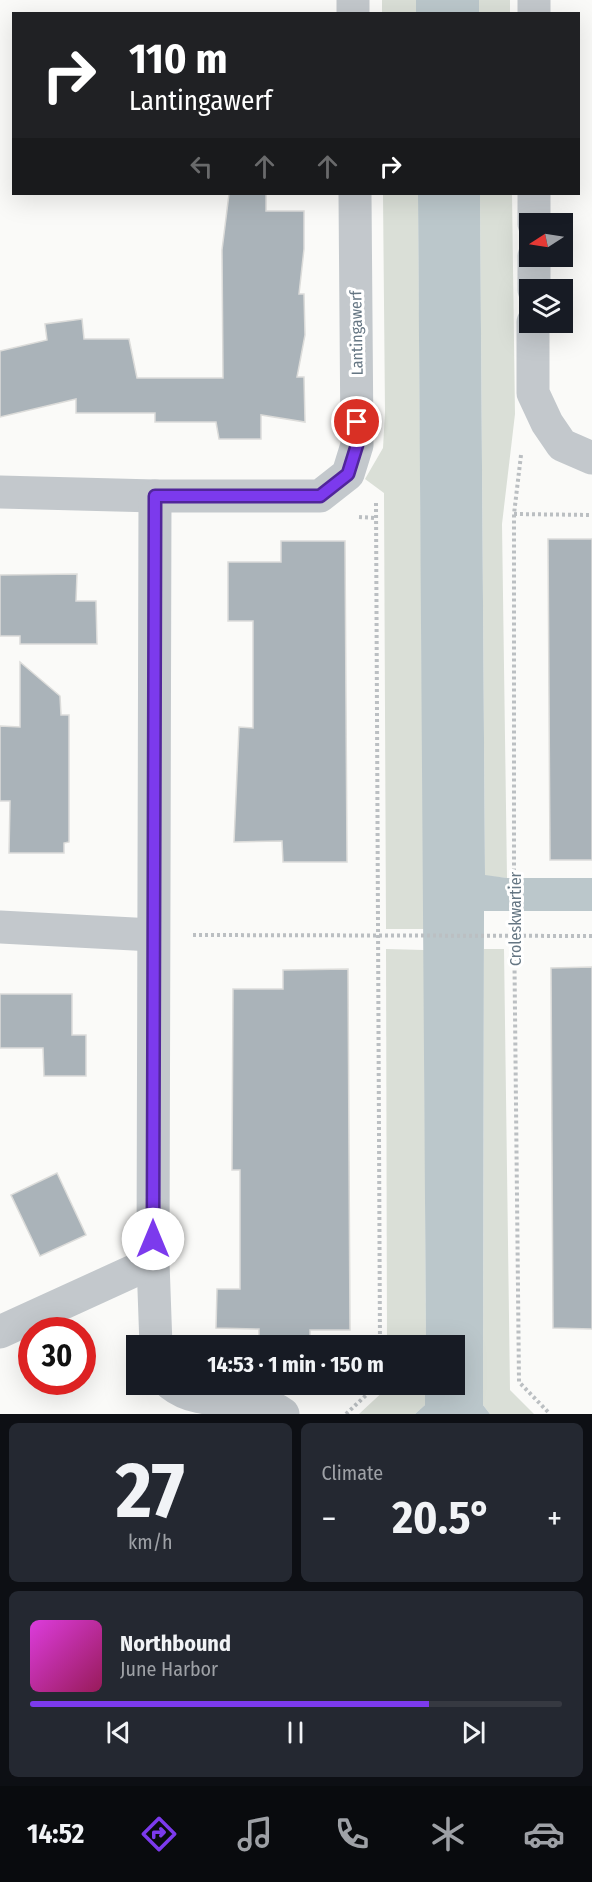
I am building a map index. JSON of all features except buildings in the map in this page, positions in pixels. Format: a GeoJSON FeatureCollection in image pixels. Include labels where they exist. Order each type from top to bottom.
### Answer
{"type":"FeatureCollection","features":[{"type":"Feature","properties":{"kind":"street","name":"Lantingawerf"},"geometry":{"type":"LineString","coordinates":[[348,474],[357,445],[355,195]]}},
{"type":"Feature","properties":{"kind":"street"},"geometry":{"type":"LineString","coordinates":[[534,195],[534,213]]}},
{"type":"Feature","properties":{"kind":"street"},"geometry":{"type":"LineString","coordinates":[[534,333],[533,393],[547,423],[562,445],[592,458]]}},
{"type":"Feature","properties":{"kind":"street"},"geometry":{"type":"LineString","coordinates":[[0,492],[155,496],[320,496],[348,474]]}},
{"type":"Feature","properties":{"kind":"street"},"geometry":{"type":"LineString","coordinates":[[155,496],[153,1262],[156,1335]]}},
{"type":"Feature","properties":{"kind":"street"},"geometry":{"type":"LineString","coordinates":[[0,927],[153,935]]}},
{"type":"Feature","properties":{"kind":"street"},"geometry":{"type":"LineString","coordinates":[[0,1332],[153,1262]]}},
{"type":"Feature","properties":{"kind":"street"},"geometry":{"type":"LineString","coordinates":[[190,1395],[261,1403],[283,1414]]}},
{"type":"Feature","properties":{"kind":"path","name":"Croleskwartier"},"geometry":{"type":"LineString","coordinates":[[547,423],[521,450],[514,514],[514,936],[519,1382],[550,1414]]}},
{"type":"Feature","properties":{"kind":"path"},"geometry":{"type":"LineString","coordinates":[[348,474],[375,494],[380,937],[380,1335]]}},
{"type":"Feature","properties":{"kind":"path"},"geometry":{"type":"LineString","coordinates":[[514,514],[592,515]]}},
{"type":"Feature","properties":{"kind":"path"},"geometry":{"type":"LineString","coordinates":[[153,935],[592,936]]}},
{"type":"Feature","properties":{"kind":"path"},"geometry":{"type":"LineString","coordinates":[[346,1414],[366,1395]]}},
{"type":"Feature","properties":{"kind":"shaded area"},"geometry":{"type":"Polygon","coordinates":[[[382,0],[416,0],[416,12],[382,12],[382,0]]]}},
{"type":"Feature","properties":{"kind":"shaded area"},"geometry":{"type":"Polygon","coordinates":[[[416,0],[479,0],[479,12],[416,12],[416,0]]]}},
{"type":"Feature","properties":{"kind":"shaded area"},"geometry":{"type":"Polygon","coordinates":[[[479,0],[510,0],[510,12],[479,12],[479,0]]]}},
{"type":"Feature","properties":{"kind":"shaded area"},"geometry":{"type":"Polygon","coordinates":[[[383,195],[418,195],[424,929],[386,929],[384,493],[365,479],[383,448],[385,412],[383,195]]]}},
{"type":"Feature","properties":{"kind":"shaded area"},"geometry":{"type":"Polygon","coordinates":[[[418,195],[480,195],[485,875],[507,878],[592,878],[592,911],[484,911],[483,1405],[490,1414],[415,1414],[425,1405],[425,1395],[465,1395],[465,1335],[426,1335],[418,195]]]}},
{"type":"Feature","properties":{"kind":"shaded area"},"geometry":{"type":"Polygon","coordinates":[[[480,195],[512,195],[515,414],[502,524],[507,878],[485,876],[480,195]]]}},
{"type":"Feature","properties":{"kind":"shaded area"},"geometry":{"type":"Polygon","coordinates":[[[386,949],[424,950],[426,1335],[387,1335],[386,949]]]}},
{"type":"Feature","properties":{"kind":"shaded area"},"geometry":{"type":"Polygon","coordinates":[[[484,949],[504,949],[510,1390],[534,1414],[490,1414],[483,1405],[484,949]]]}},
{"type":"Feature","properties":{"kind":"shaded area"},"geometry":{"type":"Polygon","coordinates":[[[379,1395],[425,1395],[425,1405],[415,1414],[359,1414],[379,1395]]]}},
{"type":"Feature","properties":{"kind":"route"},"geometry":{"type":"LineString","coordinates":[[153,1239],[155,496],[320,496],[348,474],[357,445],[357,422]]}}]}
